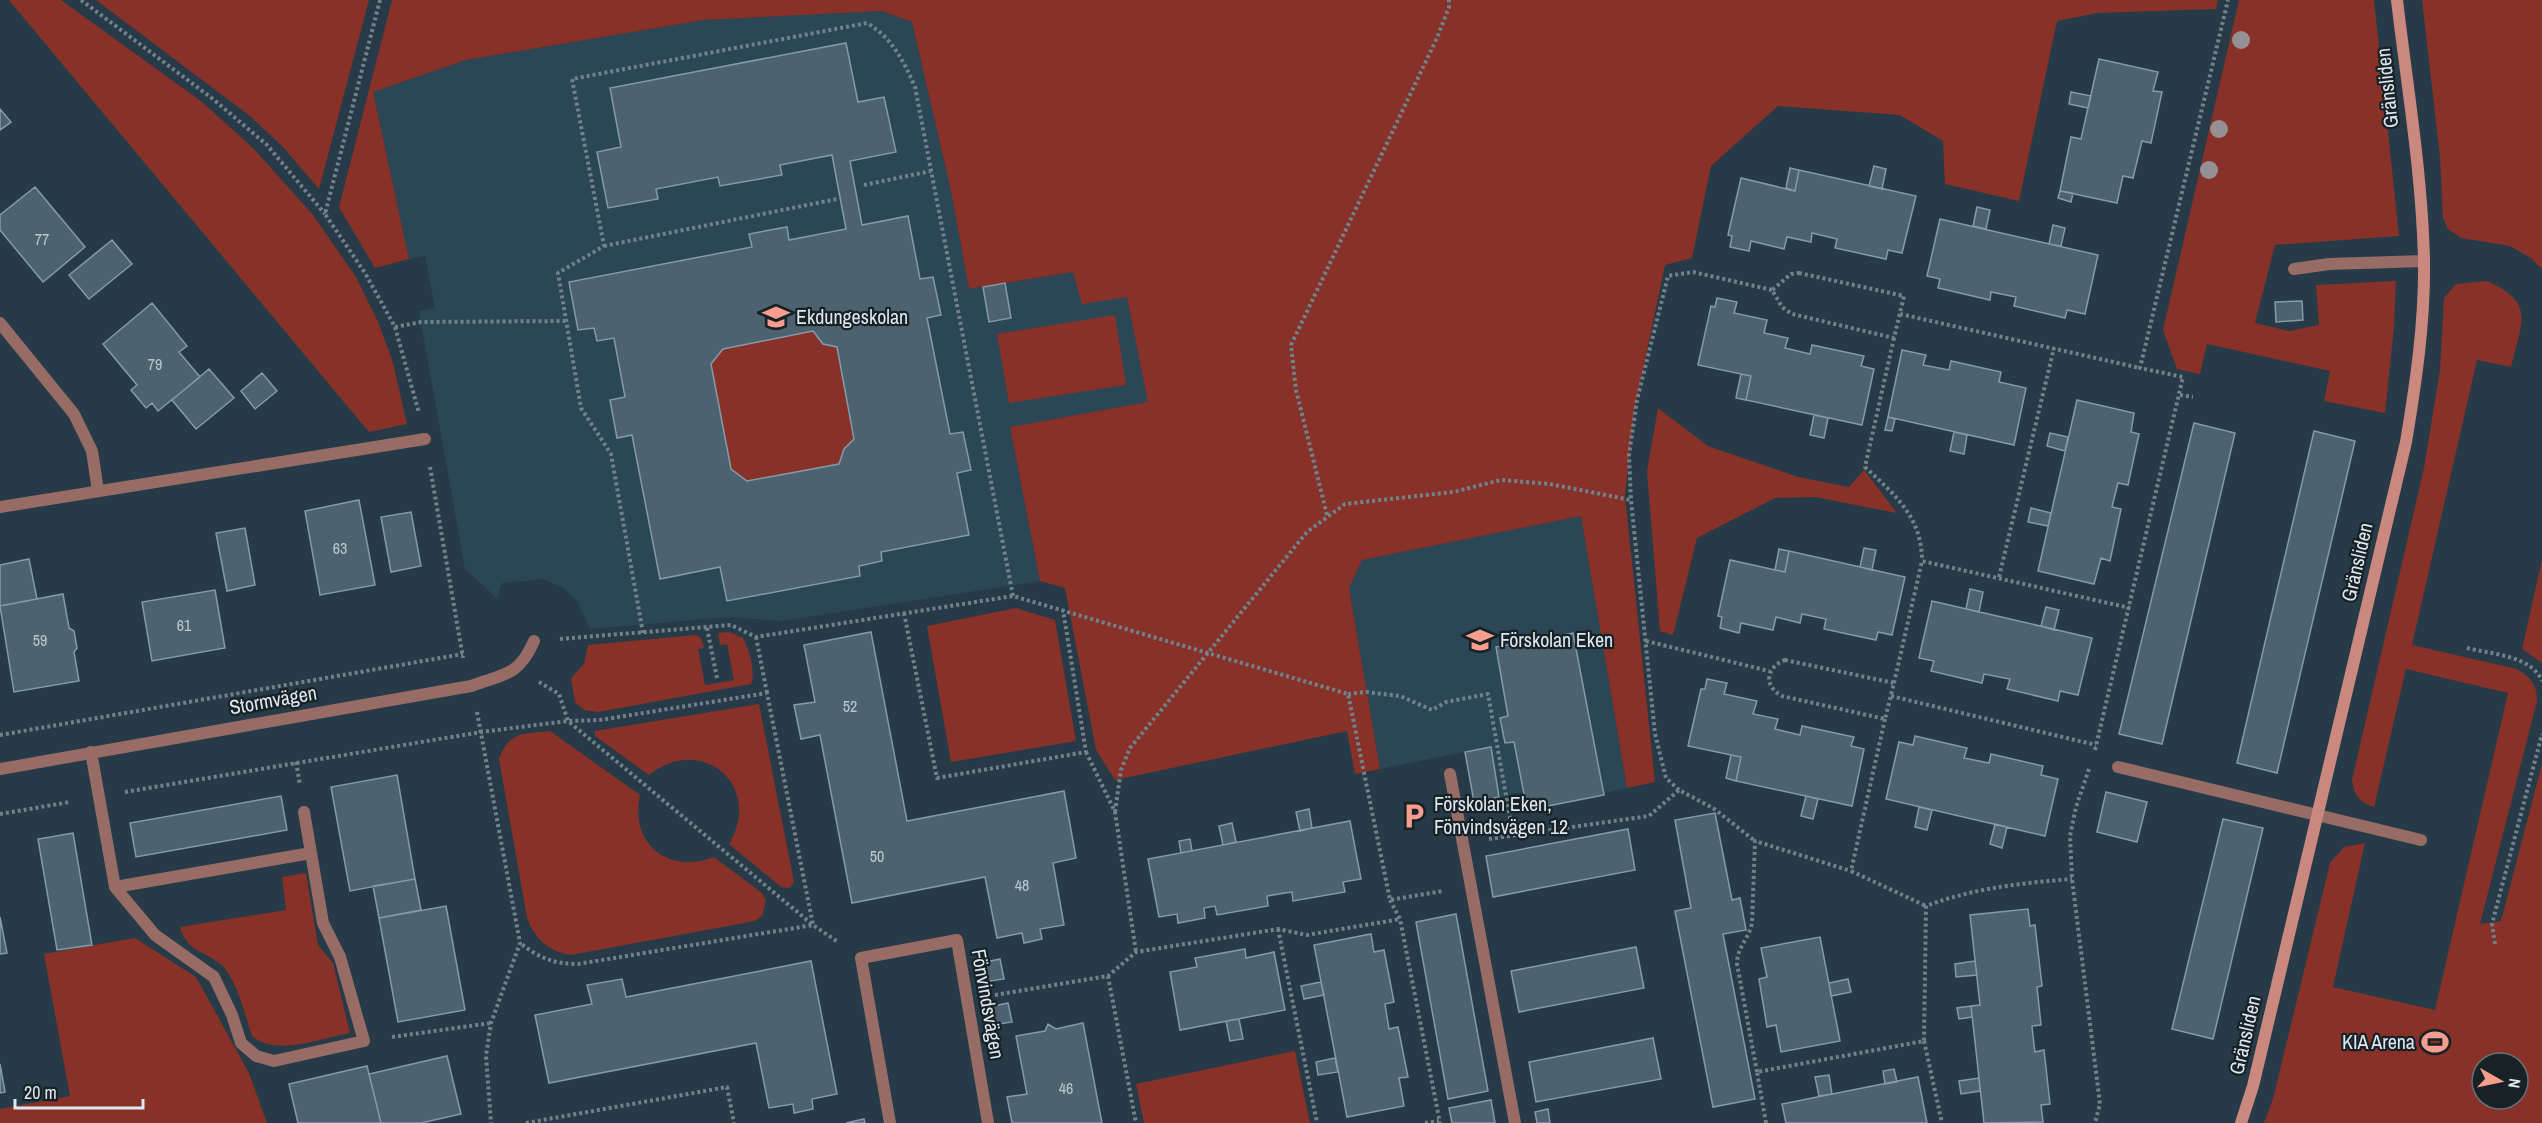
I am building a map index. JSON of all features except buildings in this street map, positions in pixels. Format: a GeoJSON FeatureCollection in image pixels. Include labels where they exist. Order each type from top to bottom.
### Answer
{"type":"FeatureCollection","features":[{"type":"Feature","properties":{"kind":"street","name":"Gränsliden"},"geometry":{"type":"LineString","coordinates":[[2241,1123],[2253,1086],[2406,442],[2422,325],[2424,261],[2421,201],[2397,0]]}},
{"type":"Feature","properties":{"kind":"street"},"geometry":{"type":"LineString","coordinates":[[2294,268],[2329,264],[2424,261]]}},
{"type":"Feature","properties":{"kind":"street"},"geometry":{"type":"LineString","coordinates":[[0,323],[74,414],[92,451],[98,491]]}},
{"type":"Feature","properties":{"kind":"street"},"geometry":{"type":"LineString","coordinates":[[0,507],[425,439]]}},
{"type":"Feature","properties":{"kind":"street","name":"Stormvägen"},"geometry":{"type":"LineString","coordinates":[[0,769],[471,686],[518,669],[534,641]]}},
{"type":"Feature","properties":{"kind":"street"},"geometry":{"type":"LineString","coordinates":[[92,752],[115,887],[155,935],[214,977],[232,1015],[241,1043],[255,1056],[274,1061],[364,1041],[340,957],[323,923],[304,812]]}},
{"type":"Feature","properties":{"kind":"street"},"geometry":{"type":"LineString","coordinates":[[2118,767],[2421,840]]}},
{"type":"Feature","properties":{"kind":"street"},"geometry":{"type":"LineString","coordinates":[[1450,774],[1515,1123]]}},
{"type":"Feature","properties":{"kind":"street"},"geometry":{"type":"LineString","coordinates":[[115,887],[311,853]]}},
{"type":"Feature","properties":{"kind":"street","name":"Fönvindsvägen"},"geometry":{"type":"LineString","coordinates":[[861,958],[957,940],[988,1123]]}},
{"type":"Feature","properties":{"kind":"street"},"geometry":{"type":"LineString","coordinates":[[861,958],[890,1123]]}},
{"type":"Feature","properties":{"kind":"path"},"geometry":{"type":"LineString","coordinates":[[81,0],[213,99],[267,145],[325,214],[364,273],[395,327],[413,386],[425,439],[461,653],[481,732],[520,943],[491,1023],[486,1056],[491,1123]]}},
{"type":"Feature","properties":{"kind":"path"},"geometry":{"type":"LineString","coordinates":[[325,214],[380,0]]}},
{"type":"Feature","properties":{"kind":"path"},"geometry":{"type":"LineString","coordinates":[[1327,515],[1296,390],[1291,345],[1437,39],[1449,7],[1449,0]]}},
{"type":"Feature","properties":{"kind":"path"},"geometry":{"type":"LineString","coordinates":[[2140,368],[2228,0]]}},
{"type":"Feature","properties":{"kind":"path"},"geometry":{"type":"LineString","coordinates":[[604,246],[572,79],[867,23],[885,34],[906,66],[915,87],[1013,596]]}},
{"type":"Feature","properties":{"kind":"path"},"geometry":{"type":"LineString","coordinates":[[864,185],[931,171]]}},
{"type":"Feature","properties":{"kind":"path"},"geometry":{"type":"LineString","coordinates":[[643,633],[611,454],[581,408],[558,273],[604,246],[837,199]]}},
{"type":"Feature","properties":{"kind":"path"},"geometry":{"type":"LineString","coordinates":[[1894,338],[1792,314],[1782,308],[1772,290],[1693,272],[1668,276],[1632,430],[1629,455],[1631,500],[1659,758],[1666,778],[1679,790],[1713,808],[1755,841],[1851,871],[1926,906],[1966,892],[2072,879]]}},
{"type":"Feature","properties":{"kind":"path"},"geometry":{"type":"LineString","coordinates":[[1772,290],[1791,274],[1799,273],[1904,296],[1866,467],[1904,504],[1916,524],[1922,543],[1922,561],[1851,871]]}},
{"type":"Feature","properties":{"kind":"path"},"geometry":{"type":"LineString","coordinates":[[1900,314],[2183,377],[2094,753]]}},
{"type":"Feature","properties":{"kind":"path"},"geometry":{"type":"LineString","coordinates":[[395,327],[421,322],[567,321]]}},
{"type":"Feature","properties":{"kind":"path"},"geometry":{"type":"LineString","coordinates":[[1999,577],[2054,348]]}},
{"type":"Feature","properties":{"kind":"path"},"geometry":{"type":"LineString","coordinates":[[2180,395],[2193,397]]}},
{"type":"Feature","properties":{"kind":"path"},"geometry":{"type":"LineString","coordinates":[[1136,952],[1115,812],[1121,770],[1130,748],[1307,532],[1327,515],[1345,504],[1454,492],[1501,480],[1550,484],[1631,500]]}},
{"type":"Feature","properties":{"kind":"path"},"geometry":{"type":"LineString","coordinates":[[1922,561],[2130,608]]}},
{"type":"Feature","properties":{"kind":"path"},"geometry":{"type":"LineString","coordinates":[[534,641],[731,626],[756,636],[1013,596],[1209,651],[1348,694],[1366,692],[1400,696],[1415,705],[1432,710],[1446,702],[1488,694],[1513,835]]}},
{"type":"Feature","properties":{"kind":"path"},"geometry":{"type":"LineString","coordinates":[[1063,610],[1086,752],[1115,812]]}},
{"type":"Feature","properties":{"kind":"path"},"geometry":{"type":"LineString","coordinates":[[904,613],[937,778],[1086,752]]}},
{"type":"Feature","properties":{"kind":"path"},"geometry":{"type":"LineString","coordinates":[[707,628],[717,678]]}},
{"type":"Feature","properties":{"kind":"path"},"geometry":{"type":"LineString","coordinates":[[756,636],[813,925]]}},
{"type":"Feature","properties":{"kind":"path"},"geometry":{"type":"LineString","coordinates":[[1646,641],[1769,671]]}},
{"type":"Feature","properties":{"kind":"path"},"geometry":{"type":"LineString","coordinates":[[2467,648],[2522,661],[2540,675],[2542,681]]}},
{"type":"Feature","properties":{"kind":"path"},"geometry":{"type":"LineString","coordinates":[[0,735],[461,653]]}},
{"type":"Feature","properties":{"kind":"path"},"geometry":{"type":"LineString","coordinates":[[1885,719],[1782,696],[1773,692],[1768,681],[1769,671],[1776,663],[1785,660],[1894,683]]}},
{"type":"Feature","properties":{"kind":"path"},"geometry":{"type":"LineString","coordinates":[[0,814],[481,732],[568,721],[600,720],[767,693]]}},
{"type":"Feature","properties":{"kind":"path"},"geometry":{"type":"LineString","coordinates":[[1348,694],[1390,900],[1400,919],[1440,1122],[1425,1123]]}},
{"type":"Feature","properties":{"kind":"path"},"geometry":{"type":"LineString","coordinates":[[1891,696],[2096,745]]}},
{"type":"Feature","properties":{"kind":"path"},"geometry":{"type":"LineString","coordinates":[[568,721],[813,925],[861,958]]}},
{"type":"Feature","properties":{"kind":"path"},"geometry":{"type":"LineString","coordinates":[[2495,944],[2492,924],[2542,734]]}},
{"type":"Feature","properties":{"kind":"path"},"geometry":{"type":"LineString","coordinates":[[2091,761],[2076,807],[2070,836],[2072,879],[2100,1104],[2096,1123]]}},
{"type":"Feature","properties":{"kind":"path"},"geometry":{"type":"LineString","coordinates":[[1463,844],[1649,816],[1679,790]]}},
{"type":"Feature","properties":{"kind":"path"},"geometry":{"type":"LineString","coordinates":[[1755,841],[1752,923],[1750,932],[1737,954],[1737,964],[1766,1123]]}},
{"type":"Feature","properties":{"kind":"path"},"geometry":{"type":"LineString","coordinates":[[1390,900],[1470,886]]}},
{"type":"Feature","properties":{"kind":"path"},"geometry":{"type":"LineString","coordinates":[[1926,906],[1924,1041],[1942,1123]]}},
{"type":"Feature","properties":{"kind":"path"},"geometry":{"type":"LineString","coordinates":[[967,999],[1108,976],[1136,952],[1278,929],[1307,935],[1400,919]]}},
{"type":"Feature","properties":{"kind":"path"},"geometry":{"type":"LineString","coordinates":[[520,943],[546,960],[558,964],[578,964],[813,925]]}},
{"type":"Feature","properties":{"kind":"path"},"geometry":{"type":"LineString","coordinates":[[1278,929],[1317,1123]]}},
{"type":"Feature","properties":{"kind":"path"},"geometry":{"type":"LineString","coordinates":[[1108,976],[1136,1123]]}},
{"type":"Feature","properties":{"kind":"path"},"geometry":{"type":"LineString","coordinates":[[364,1041],[491,1023]]}},
{"type":"Feature","properties":{"kind":"path"},"geometry":{"type":"LineString","coordinates":[[1757,1072],[1924,1041]]}},
{"type":"Feature","properties":{"kind":"path"},"geometry":{"type":"LineString","coordinates":[[526,1123],[727,1087],[734,1123]]}},
{"type":"Feature","properties":{"kind":"shaded area"},"geometry":{"type":"Polygon","coordinates":[[[9,0],[61,0],[202,102],[254,149],[313,215],[356,277],[379,324],[393,363],[407,424],[369,432],[9,0]]]}},
{"type":"Feature","properties":{"kind":"shaded area"},"geometry":{"type":"Polygon","coordinates":[[[96,0],[369,0],[319,189],[283,147],[250,116],[96,0]]]}},
{"type":"Feature","properties":{"kind":"shaded area"},"geometry":{"type":"Polygon","coordinates":[[[392,0],[2218,0],[2216,9],[2097,13],[2057,21],[2019,201],[1945,184],[1943,141],[1900,115],[1778,106],[1711,166],[1692,258],[1665,265],[1634,413],[1625,496],[1655,782],[1627,788],[1581,516],[1362,560],[1349,588],[1380,769],[1355,774],[1347,731],[1115,780],[1096,750],[1065,588],[1040,581],[1010,427],[1148,402],[1127,297],[1082,304],[1073,272],[969,289],[951,191],[912,22],[882,11],[704,20],[466,60],[373,92],[409,259],[375,268],[339,207],[392,0]]]}},
{"type":"Feature","properties":{"kind":"shaded area"},"geometry":{"type":"Polygon","coordinates":[[[2239,0],[2374,0],[2399,236],[2275,245],[2255,323],[2289,331],[2319,325],[2316,285],[2396,281],[2394,327],[2385,413],[2324,401],[2330,371],[2207,344],[2200,374],[2177,369],[2163,330],[2239,0]]]}},
{"type":"Feature","properties":{"kind":"shaded area"},"geometry":{"type":"Polygon","coordinates":[[[2422,0],[2542,0],[2542,269],[2531,258],[2510,246],[2461,238],[2448,229],[2443,218],[2440,157],[2422,0]]]}},
{"type":"Feature","properties":{"kind":"shaded area","name":"Ekdungeskolan"},"geometry":{"type":"Polygon","coordinates":[[[882,11],[912,22],[951,191],[969,289],[1073,272],[1127,297],[1149,402],[1010,427],[1040,581],[781,621],[728,617],[590,629],[578,602],[563,588],[543,579],[502,583],[497,598],[465,569],[419,311],[435,308],[425,256],[409,259],[373,92],[466,60],[704,20],[882,11]]]}},
{"type":"Feature","properties":{"kind":"shaded area"},"geometry":{"type":"Polygon","coordinates":[[[2487,281],[2503,289],[2513,298],[2522,316],[2511,367],[2477,360],[2412,645],[2517,669],[2529,679],[2536,690],[2537,701],[2480,924],[2501,921],[2542,764],[2542,1123],[2264,1123],[2273,1099],[2330,863],[2344,847],[2365,843],[2333,987],[2435,1010],[2508,693],[2406,669],[2374,807],[2358,797],[2352,780],[2424,468],[2440,370],[2444,298],[2456,284],[2487,281]]]}},
{"type":"Feature","properties":{"kind":"shaded area"},"geometry":{"type":"Polygon","coordinates":[[[1115,315],[1126,385],[1009,403],[997,334],[1115,315]]]}},
{"type":"Feature","properties":{"kind":"shaded area"},"geometry":{"type":"Polygon","coordinates":[[[813,331],[823,344],[837,347],[854,439],[839,464],[747,481],[731,469],[711,364],[723,349],[813,331]]]}},
{"type":"Feature","properties":{"kind":"shaded area"},"geometry":{"type":"Polygon","coordinates":[[[1658,408],[1708,446],[1798,477],[1849,487],[1864,470],[1897,513],[1815,497],[1775,498],[1697,538],[1673,635],[1660,631],[1647,471],[1658,408]]]}},
{"type":"Feature","properties":{"kind":"shaded area","name":"Förskolan Eken"},"geometry":{"type":"Polygon","coordinates":[[[1581,516],[1627,788],[1527,810],[1523,792],[1499,797],[1490,747],[1380,769],[1349,588],[1362,559],[1581,516]]]}},
{"type":"Feature","properties":{"kind":"shaded area"},"geometry":{"type":"Polygon","coordinates":[[[2542,560],[2542,663],[2522,649],[2542,560]]]}},
{"type":"Feature","properties":{"kind":"shaded area"},"geometry":{"type":"Polygon","coordinates":[[[1016,608],[1055,620],[1076,741],[951,762],[927,626],[1016,608]]]}},
{"type":"Feature","properties":{"kind":"shaded area"},"geometry":{"type":"Polygon","coordinates":[[[729,632],[743,638],[752,667],[751,684],[598,712],[584,710],[575,702],[571,678],[584,664],[588,645],[696,635],[701,638],[704,648],[698,649],[705,685],[734,680],[727,644],[720,645],[718,633],[729,632]]]}},
{"type":"Feature","properties":{"kind":"shaded area"},"geometry":{"type":"Polygon","coordinates":[[[759,704],[794,882],[789,888],[781,887],[729,844],[738,822],[739,802],[733,785],[722,772],[706,763],[688,760],[669,763],[649,775],[595,736],[595,731],[759,704]]]}},
{"type":"Feature","properties":{"kind":"shaded area"},"geometry":{"type":"Polygon","coordinates":[[[550,731],[640,795],[638,812],[641,828],[647,841],[656,851],[682,862],[697,862],[714,857],[762,893],[766,900],[762,916],[755,921],[571,955],[543,943],[527,918],[499,759],[508,743],[518,736],[550,731]]]}},
{"type":"Feature","properties":{"kind":"shaded area"},"geometry":{"type":"Polygon","coordinates":[[[306,873],[318,945],[333,963],[350,1033],[300,1044],[274,1045],[252,1036],[231,977],[221,964],[188,943],[180,927],[286,910],[282,877],[306,873]]]}},
{"type":"Feature","properties":{"kind":"shaded area"},"geometry":{"type":"Polygon","coordinates":[[[135,938],[196,977],[249,1073],[267,1123],[0,1123],[0,1109],[70,1096],[44,954],[135,938]]]}},
{"type":"Feature","properties":{"kind":"shaded area"},"geometry":{"type":"Polygon","coordinates":[[[1295,1051],[1310,1123],[1144,1123],[1136,1084],[1295,1051]]]}},
{"type":"Feature","properties":{"kind":"place","name":"Ekdungeskolan"},"geometry":{"type":"Point","coordinates":[776,317]}},
{"type":"Feature","properties":{"kind":"place","name":"Förskolan Eken"},"geometry":{"type":"Point","coordinates":[1480,640]}},
{"type":"Feature","properties":{"kind":"place","name":"Förskolan Eken, Fönvindsvägen 12"},"geometry":{"type":"Point","coordinates":[1414,816]}},
{"type":"Feature","properties":{"kind":"place","name":"KIA Arena"},"geometry":{"type":"Point","coordinates":[2435,1042]}}]}
